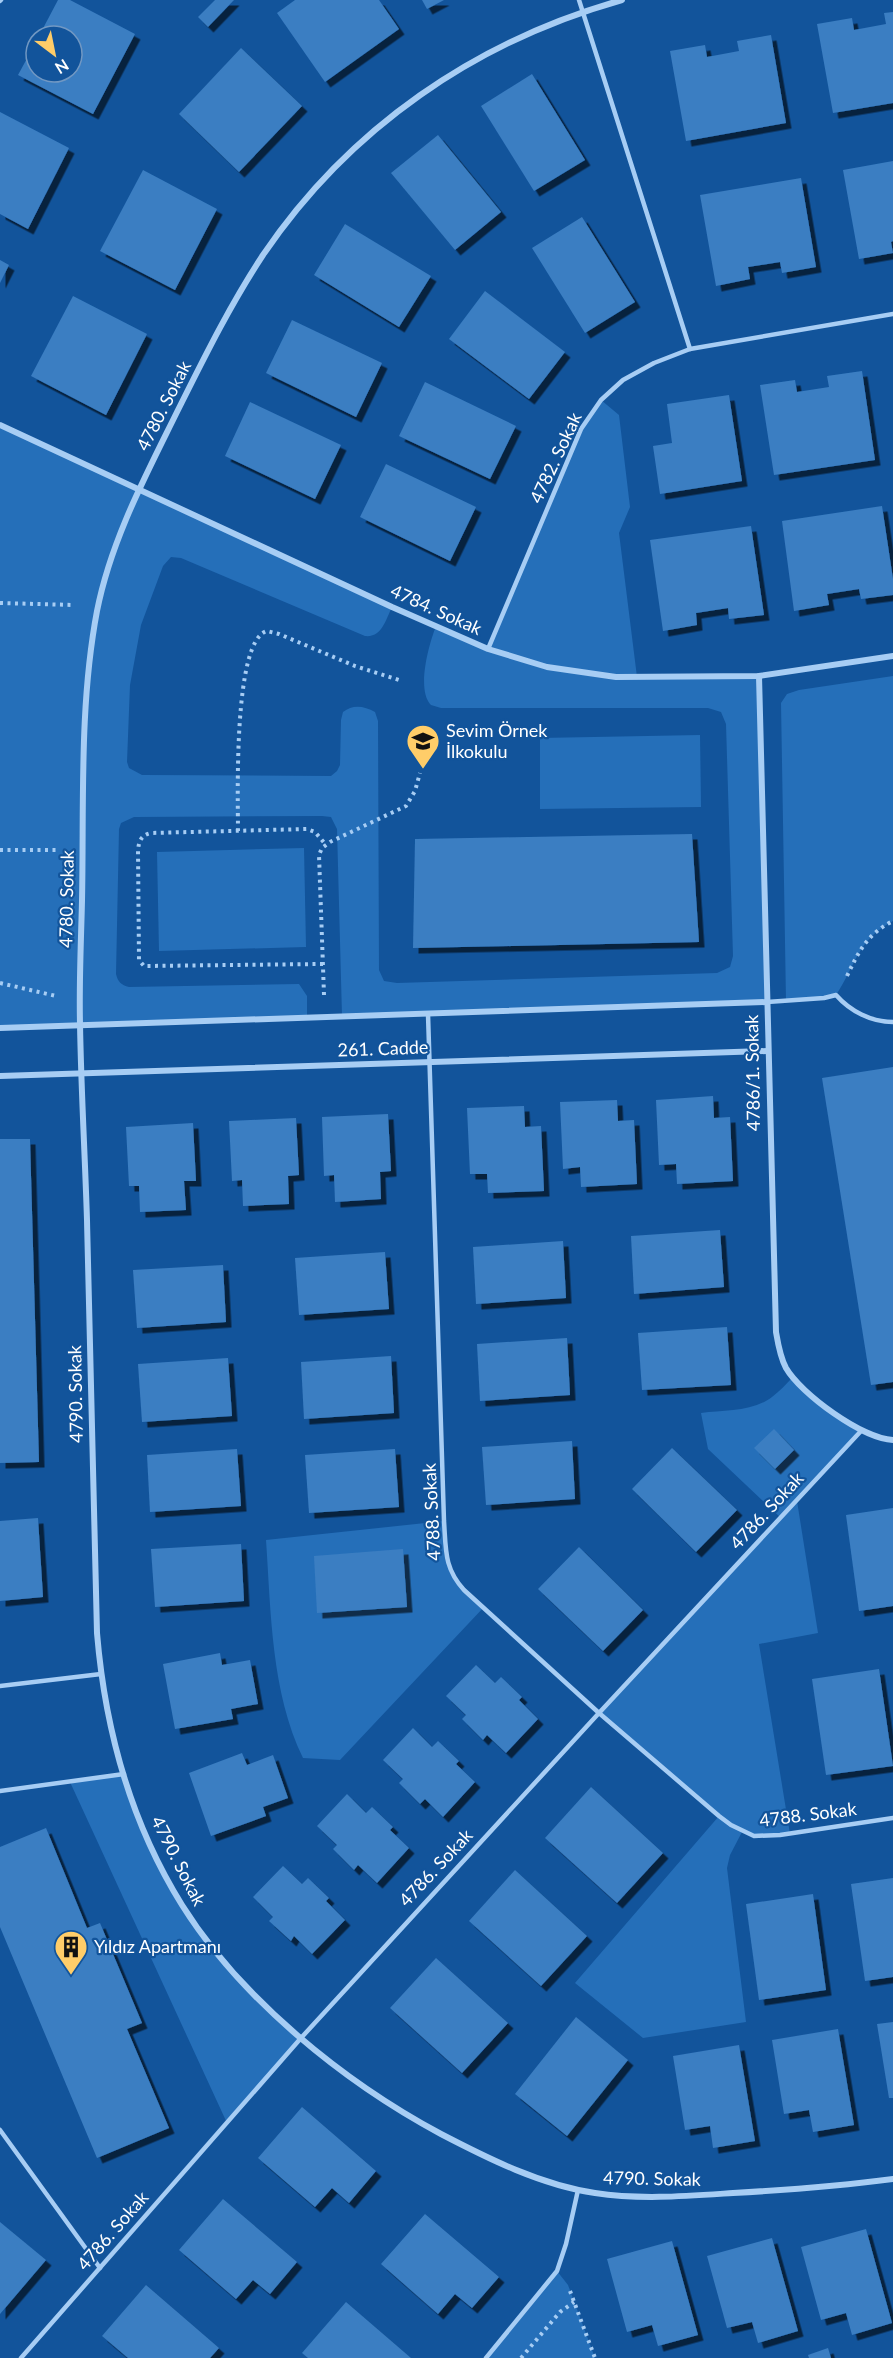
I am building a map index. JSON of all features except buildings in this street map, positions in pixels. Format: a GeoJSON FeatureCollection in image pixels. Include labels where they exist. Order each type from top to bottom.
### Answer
{"type":"FeatureCollection","features":[{"type":"Feature","properties":{"kind":"street","name":"4780. Sokak"},"geometry":{"type":"LineString","coordinates":[[80,1026],[86,690],[98,606],[110,563],[139,489],[226,315],[264,253],[308,197],[366,137],[417,96],[468,64],[531,31],[582,11],[622,0]]}},
{"type":"Feature","properties":{"kind":"street","name":"4784. Sokak"},"geometry":{"type":"LineString","coordinates":[[0,425],[370,597],[488,649],[548,667],[616,677],[759,675],[893,656]]}},
{"type":"Feature","properties":{"kind":"street","name":"4786/1. Sokak"},"geometry":{"type":"LineString","coordinates":[[759,675],[776,1332],[779,1351],[786,1369],[808,1394],[861,1431]]}},
{"type":"Feature","properties":{"kind":"street","name":"261. Cadde"},"geometry":{"type":"LineString","coordinates":[[0,1028],[767,1002]]}},
{"type":"Feature","properties":{"kind":"street","name":"4790. Sokak"},"geometry":{"type":"LineString","coordinates":[[80,1026],[101,1674],[111,1730],[124,1774],[145,1832],[183,1907],[214,1949],[251,1990],[301,2038],[363,2087],[424,2125],[517,2170],[548,2182],[578,2190],[620,2196],[665,2196],[779,2191],[893,2179]]}},
{"type":"Feature","properties":{"kind":"street","name":"261. Cadde"},"geometry":{"type":"LineString","coordinates":[[0,1076],[767,1051]]}},
{"type":"Feature","properties":{"kind":"street"},"geometry":{"type":"LineString","coordinates":[[861,1431],[893,1440]]}},
{"type":"Feature","properties":{"kind":"lane"},"geometry":{"type":"LineString","coordinates":[[579,0],[690,349]]}},
{"type":"Feature","properties":{"kind":"lane","name":"4782. Sokak"},"geometry":{"type":"LineString","coordinates":[[488,649],[581,429],[601,400],[623,381],[654,363],[690,349],[893,314]]}},
{"type":"Feature","properties":{"kind":"lane"},"geometry":{"type":"LineString","coordinates":[[767,1002],[836,995],[851,1010],[877,1020],[893,1022]]}},
{"type":"Feature","properties":{"kind":"lane","name":"4788. Sokak"},"geometry":{"type":"LineString","coordinates":[[428,1014],[444,1510],[448,1566],[454,1578],[464,1590],[599,1713],[719,1816],[748,1833],[764,1837],[893,1818]]}},
{"type":"Feature","properties":{"kind":"lane","name":"4786. Sokak"},"geometry":{"type":"LineString","coordinates":[[21,2358],[301,2038],[861,1431]]}},
{"type":"Feature","properties":{"kind":"lane"},"geometry":{"type":"LineString","coordinates":[[0,1686],[101,1674]]}},
{"type":"Feature","properties":{"kind":"lane"},"geometry":{"type":"LineString","coordinates":[[0,1791],[124,1774]]}},
{"type":"Feature","properties":{"kind":"lane"},"geometry":{"type":"LineString","coordinates":[[0,2130],[100,2268]]}},
{"type":"Feature","properties":{"kind":"lane"},"geometry":{"type":"LineString","coordinates":[[486,2358],[556,2271],[566,2244],[578,2190]]}},
{"type":"Feature","properties":{"kind":"path"},"geometry":{"type":"LineString","coordinates":[[0,603],[98,606]]}},
{"type":"Feature","properties":{"kind":"path"},"geometry":{"type":"LineString","coordinates":[[238,831],[238,747],[243,689],[250,657],[260,634],[267,630],[355,666],[399,680]]}},
{"type":"Feature","properties":{"kind":"path"},"geometry":{"type":"LineString","coordinates":[[324,1017],[319,855],[326,845],[406,806],[415,791],[420,773]]}},
{"type":"Feature","properties":{"kind":"path"},"geometry":{"type":"LineString","coordinates":[[322,964],[150,968],[144,966],[139,960],[139,841],[151,833],[307,829],[315,832],[326,845]]}},
{"type":"Feature","properties":{"kind":"path"},"geometry":{"type":"LineString","coordinates":[[0,850],[83,850]]}},
{"type":"Feature","properties":{"kind":"path"},"geometry":{"type":"LineString","coordinates":[[836,995],[860,949],[872,936],[893,921]]}},
{"type":"Feature","properties":{"kind":"path"},"geometry":{"type":"LineString","coordinates":[[0,983],[80,1001]]}},
{"type":"Feature","properties":{"kind":"path"},"geometry":{"type":"LineString","coordinates":[[556,2271],[565,2280],[595,2358]]}},
{"type":"Feature","properties":{"kind":"path"},"geometry":{"type":"LineString","coordinates":[[521,2358],[560,2312],[574,2302]]}},
{"type":"Feature","properties":{"kind":"shaded area"},"geometry":{"type":"Polygon","coordinates":[[[601,400],[619,415],[630,507],[619,533],[637,677],[759,676],[767,1002],[342,1016],[337,829],[331,817],[134,817],[121,823],[119,829],[116,974],[120,983],[129,987],[299,984],[307,996],[307,1018],[0,1028],[0,425],[392,607],[379,631],[371,636],[365,636],[181,558],[171,557],[163,566],[141,625],[130,685],[127,762],[129,768],[142,775],[331,776],[340,765],[343,712],[359,707],[375,712],[378,721],[379,970],[384,981],[397,983],[717,973],[730,967],[733,956],[726,724],[721,712],[708,708],[441,708],[431,705],[424,689],[427,655],[436,626],[488,649],[581,429],[601,400]]]}},
{"type":"Feature","properties":{"kind":"shaded area"},"geometry":{"type":"Polygon","coordinates":[[[893,676],[893,921],[881,928],[864,945],[836,995],[786,1001],[781,703],[787,694],[799,690],[893,676]]]}},
{"type":"Feature","properties":{"kind":"shaded area"},"geometry":{"type":"Polygon","coordinates":[[[700,735],[701,807],[540,809],[540,738],[700,735]]]}},
{"type":"Feature","properties":{"kind":"shaded area"},"geometry":{"type":"Polygon","coordinates":[[[304,848],[306,947],[159,951],[157,852],[304,848]]]}},
{"type":"Feature","properties":{"kind":"shaded area"},"geometry":{"type":"Polygon","coordinates":[[[793,1377],[808,1394],[861,1431],[797,1501],[818,1633],[759,1644],[790,1834],[764,1837],[742,1832],[730,1855],[727,1868],[746,2022],[643,2038],[575,1983],[719,1816],[599,1713],[781,1518],[708,1449],[701,1413],[738,1410],[764,1402],[793,1377]]]}},
{"type":"Feature","properties":{"kind":"shaded area"},"geometry":{"type":"Polygon","coordinates":[[[444,1521],[447,1560],[454,1578],[484,1607],[340,1760],[303,1758],[284,1706],[274,1651],[266,1540],[444,1521]]]}},
{"type":"Feature","properties":{"kind":"shaded area"},"geometry":{"type":"Polygon","coordinates":[[[124,1774],[137,1814],[183,1907],[251,1990],[301,2038],[227,2123],[70,1782],[124,1774]]]}},
{"type":"Feature","properties":{"kind":"shaded area"},"geometry":{"type":"Polygon","coordinates":[[[557,2271],[568,2285],[595,2358],[486,2358],[557,2271]]]}},
{"type":"Feature","properties":{"kind":"place","name":"Sevim Örnek İlkokulu"},"geometry":{"type":"Point","coordinates":[423,770]}},
{"type":"Feature","properties":{"kind":"place","name":"Yıldız Apartmanı"},"geometry":{"type":"Point","coordinates":[71,1976]}}]}
